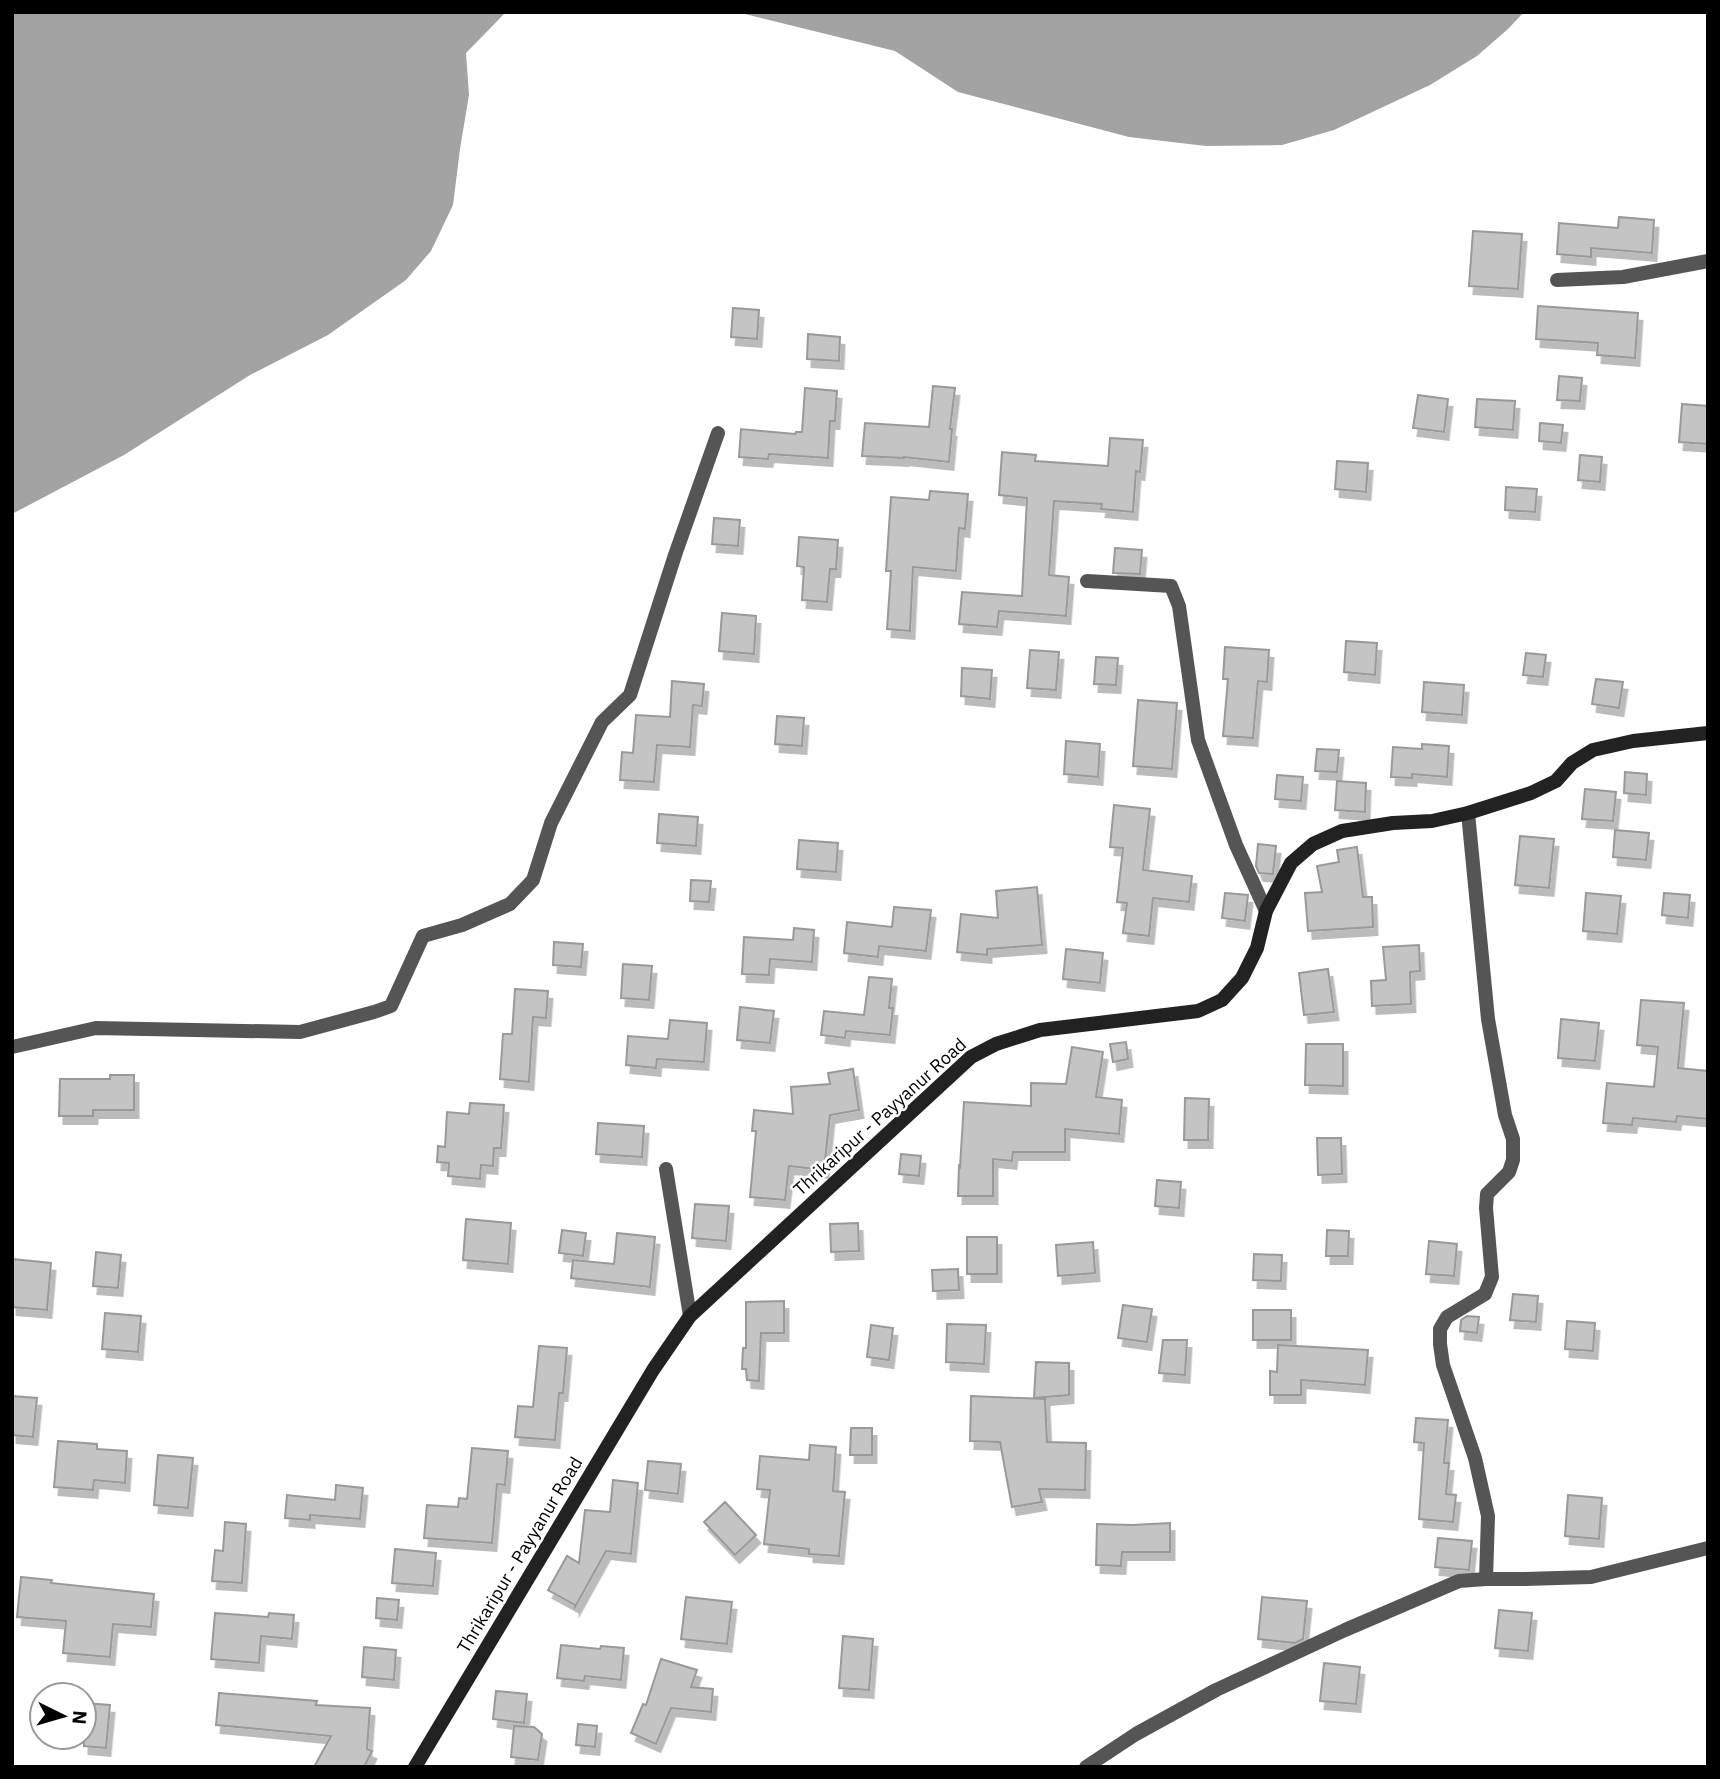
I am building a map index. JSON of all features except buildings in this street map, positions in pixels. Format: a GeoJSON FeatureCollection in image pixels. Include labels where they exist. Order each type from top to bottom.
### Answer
{"type":"FeatureCollection","features":[{"type":"Feature","properties":{"kind":"main road","name":"Thrikaripur - Payyanur Road"},"geometry":{"type":"LineString","coordinates":[[415,1767],[653,1370],[690,1316],[971,1057],[996,1044],[1040,1030],[1198,1011],[1222,1000],[1242,978],[1257,948],[1266,911],[1291,863],[1313,844],[1342,831],[1393,823],[1432,821],[1468,814],[1531,793],[1556,781],[1572,764],[1593,750],[1633,741],[1708,733]]}},
{"type":"Feature","properties":{"kind":"street"},"geometry":{"type":"LineString","coordinates":[[1557,280],[1623,277],[1708,261]]}},
{"type":"Feature","properties":{"kind":"street"},"geometry":{"type":"LineString","coordinates":[[12,1047],[96,1028],[300,1032],[374,1012],[391,1006],[422,936],[462,925],[510,904],[533,880],[551,823],[602,722],[631,695],[675,555],[718,433]]}},
{"type":"Feature","properties":{"kind":"street"},"geometry":{"type":"LineString","coordinates":[[1087,581],[1171,586],[1179,606],[1198,740],[1236,845],[1266,911]]}},
{"type":"Feature","properties":{"kind":"street"},"geometry":{"type":"LineString","coordinates":[[1468,814],[1488,1019],[1505,1115],[1513,1139],[1513,1160],[1509,1172],[1487,1194],[1492,1278],[1485,1294],[1447,1317],[1440,1329],[1440,1343],[1443,1365],[1475,1458],[1488,1516],[1486,1579]]}},
{"type":"Feature","properties":{"kind":"street"},"geometry":{"type":"LineString","coordinates":[[666,1170],[690,1316]]}},
{"type":"Feature","properties":{"kind":"street"},"geometry":{"type":"LineString","coordinates":[[1086,1767],[1136,1734],[1216,1690],[1459,1581],[1591,1577],[1708,1548]]}},
{"type":"Feature","properties":{"kind":"shaded area"},"geometry":{"type":"Polygon","coordinates":[[[12,12],[506,12],[466,53],[469,95],[453,205],[431,251],[406,280],[328,335],[250,375],[124,455],[12,514],[12,12]]]}},
{"type":"Feature","properties":{"kind":"shaded area"},"geometry":{"type":"Polygon","coordinates":[[[737,12],[1524,12],[1477,56],[1430,85],[1334,130],[1282,145],[1206,146],[1129,137],[958,92],[895,51],[737,12]]]}}]}
